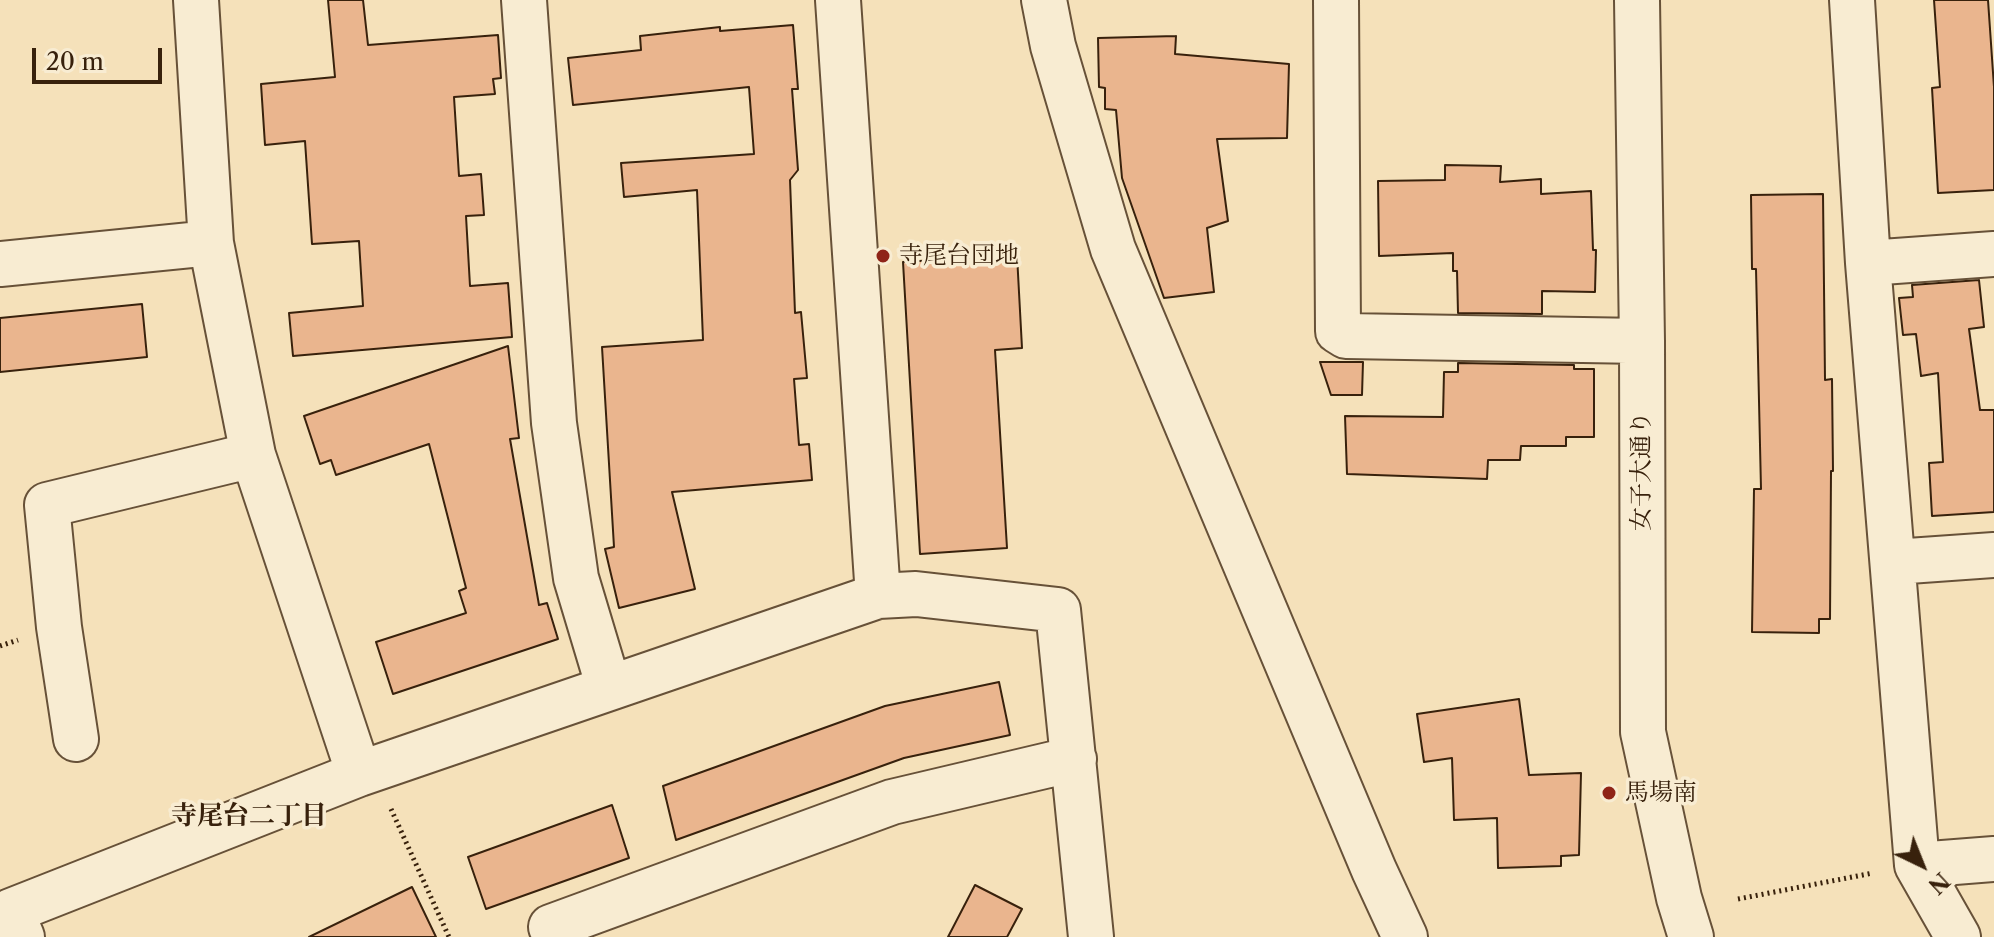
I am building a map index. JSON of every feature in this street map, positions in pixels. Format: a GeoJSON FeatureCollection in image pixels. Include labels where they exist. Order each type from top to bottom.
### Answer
{"type":"FeatureCollection","features":[{"type":"Feature","properties":{"kind":"street"},"geometry":{"type":"LineString","coordinates":[[196,0],[211,243],[253,455],[372,785]]}},
{"type":"Feature","properties":{"kind":"street"},"geometry":{"type":"LineString","coordinates":[[524,0],[554,423],[576,578],[609,688]]}},
{"type":"Feature","properties":{"kind":"street"},"geometry":{"type":"LineString","coordinates":[[838,0],[878,596]]}},
{"type":"Feature","properties":{"kind":"street"},"geometry":{"type":"LineString","coordinates":[[1044,0],[1053,46],[1113,249],[1405,937]]}},
{"type":"Feature","properties":{"kind":"street"},"geometry":{"type":"LineString","coordinates":[[1336,0],[1338,331],[1346,336],[1642,341]]}},
{"type":"Feature","properties":{"kind":"street","name":"女子大通り"},"geometry":{"type":"LineString","coordinates":[[1637,0],[1643,732],[1679,898],[1691,937]]}},
{"type":"Feature","properties":{"kind":"street"},"geometry":{"type":"LineString","coordinates":[[1852,0],[1868,263],[1917,865],[1958,937]]}},
{"type":"Feature","properties":{"kind":"street"},"geometry":{"type":"LineString","coordinates":[[0,264],[211,243]]}},
{"type":"Feature","properties":{"kind":"street"},"geometry":{"type":"LineString","coordinates":[[1868,263],[1994,254]]}},
{"type":"Feature","properties":{"kind":"street"},"geometry":{"type":"LineString","coordinates":[[76,739],[59,627],[47,505],[253,455]]}},
{"type":"Feature","properties":{"kind":"street"},"geometry":{"type":"LineString","coordinates":[[1894,562],[1994,555]]}},
{"type":"Feature","properties":{"kind":"street"},"geometry":{"type":"LineString","coordinates":[[22,937],[11,911],[372,785],[609,688],[878,596],[916,594],[1058,610],[1090,936]]}},
{"type":"Feature","properties":{"kind":"street"},"geometry":{"type":"LineString","coordinates":[[551,927],[892,802],[1074,759]]}},
{"type":"Feature","properties":{"kind":"street"},"geometry":{"type":"LineString","coordinates":[[1917,865],[1994,859]]}},
{"type":"Feature","properties":{"kind":"path"},"geometry":{"type":"LineString","coordinates":[[372,785],[449,937]]}},
{"type":"Feature","properties":{"kind":"path"},"geometry":{"type":"LineString","coordinates":[[1738,899],[1917,865]]}},
{"type":"Feature","properties":{"kind":"building"},"geometry":{"type":"Polygon","coordinates":[[[328,0],[363,0],[368,45],[498,35],[501,78],[493,79],[495,94],[454,97],[459,176],[481,174],[484,215],[466,216],[470,286],[508,283],[512,337],[293,356],[289,313],[363,306],[359,241],[312,244],[305,141],[265,145],[261,84],[335,77],[328,0]]]}},
{"type":"Feature","properties":{"kind":"building"},"geometry":{"type":"Polygon","coordinates":[[[1934,0],[1988,0],[1994,87],[1994,190],[1938,193],[1932,88],[1940,87],[1934,0]]]}},
{"type":"Feature","properties":{"kind":"building"},"geometry":{"type":"Polygon","coordinates":[[[793,25],[798,89],[792,89],[798,170],[790,180],[795,313],[801,312],[807,378],[794,379],[799,445],[809,444],[812,480],[672,492],[695,589],[619,608],[605,549],[614,547],[602,347],[703,340],[697,190],[624,197],[621,163],[754,154],[749,87],[573,105],[568,58],[641,50],[640,36],[720,27],[720,31],[793,25]]]}},
{"type":"Feature","properties":{"kind":"building"},"geometry":{"type":"Polygon","coordinates":[[[1176,36],[1175,54],[1289,64],[1287,138],[1217,139],[1228,221],[1207,228],[1214,292],[1164,298],[1122,178],[1116,110],[1105,109],[1105,88],[1099,87],[1098,38],[1176,36]]]}},
{"type":"Feature","properties":{"kind":"building"},"geometry":{"type":"Polygon","coordinates":[[[1445,165],[1501,166],[1500,182],[1541,179],[1541,194],[1591,191],[1593,250],[1596,250],[1595,292],[1542,291],[1542,314],[1458,313],[1457,271],[1453,271],[1453,253],[1379,256],[1378,181],[1445,180],[1445,165]]]}},
{"type":"Feature","properties":{"kind":"building"},"geometry":{"type":"Polygon","coordinates":[[[1823,194],[1825,380],[1832,379],[1830,619],[1819,619],[1819,633],[1752,632],[1754,489],[1761,489],[1756,269],[1752,269],[1751,195],[1823,194]]]}},
{"type":"Feature","properties":{"kind":"building"},"geometry":{"type":"Polygon","coordinates":[[[1017,255],[1022,348],[995,350],[1007,548],[920,554],[903,262],[1017,255]]]}},
{"type":"Feature","properties":{"kind":"building"},"geometry":{"type":"Polygon","coordinates":[[[1979,280],[1984,327],[1969,329],[1980,410],[1994,410],[1994,512],[1932,516],[1929,463],[1943,462],[1938,373],[1921,376],[1916,334],[1903,335],[1899,298],[1913,297],[1912,285],[1979,280]]]}},
{"type":"Feature","properties":{"kind":"building"},"geometry":{"type":"Polygon","coordinates":[[[142,304],[147,357],[0,372],[0,318],[142,304]]]}},
{"type":"Feature","properties":{"kind":"building"},"geometry":{"type":"Polygon","coordinates":[[[508,346],[519,438],[510,439],[539,605],[547,603],[558,639],[393,694],[376,642],[466,613],[459,591],[466,588],[429,444],[336,475],[331,460],[320,464],[304,416],[508,346]]]}},
{"type":"Feature","properties":{"kind":"building"},"geometry":{"type":"Polygon","coordinates":[[[1320,362],[1363,362],[1362,395],[1331,395],[1320,362]]]}},
{"type":"Feature","properties":{"kind":"building"},"geometry":{"type":"Polygon","coordinates":[[[1458,363],[1574,365],[1574,369],[1594,369],[1594,437],[1566,437],[1566,446],[1521,446],[1520,460],[1488,460],[1487,479],[1347,474],[1345,416],[1443,417],[1444,372],[1458,372],[1458,363]]]}},
{"type":"Feature","properties":{"kind":"building"},"geometry":{"type":"Polygon","coordinates":[[[999,682],[1010,735],[904,758],[676,840],[663,786],[885,706],[999,682]]]}},
{"type":"Feature","properties":{"kind":"building"},"geometry":{"type":"Polygon","coordinates":[[[1519,699],[1529,775],[1581,773],[1579,855],[1561,856],[1561,866],[1498,868],[1497,818],[1454,820],[1452,758],[1424,762],[1417,714],[1519,699]]]}},
{"type":"Feature","properties":{"kind":"building"},"geometry":{"type":"Polygon","coordinates":[[[612,805],[629,858],[486,909],[468,857],[612,805]]]}},
{"type":"Feature","properties":{"kind":"building"},"geometry":{"type":"Polygon","coordinates":[[[975,885],[1022,909],[1007,937],[948,937],[975,885]]]}},
{"type":"Feature","properties":{"kind":"building"},"geometry":{"type":"Polygon","coordinates":[[[412,887],[436,937],[309,937],[412,887]]]}},
{"type":"Feature","properties":{"kind":"place","name":"寺尾台団地"},"geometry":{"type":"Point","coordinates":[883,256]}},
{"type":"Feature","properties":{"kind":"place","name":"馬場南"},"geometry":{"type":"Point","coordinates":[1609,793]}},
{"type":"Feature","properties":{"kind":"district","name":"寺尾台二丁目"},"geometry":{"type":"Point","coordinates":[249,816]}}]}
